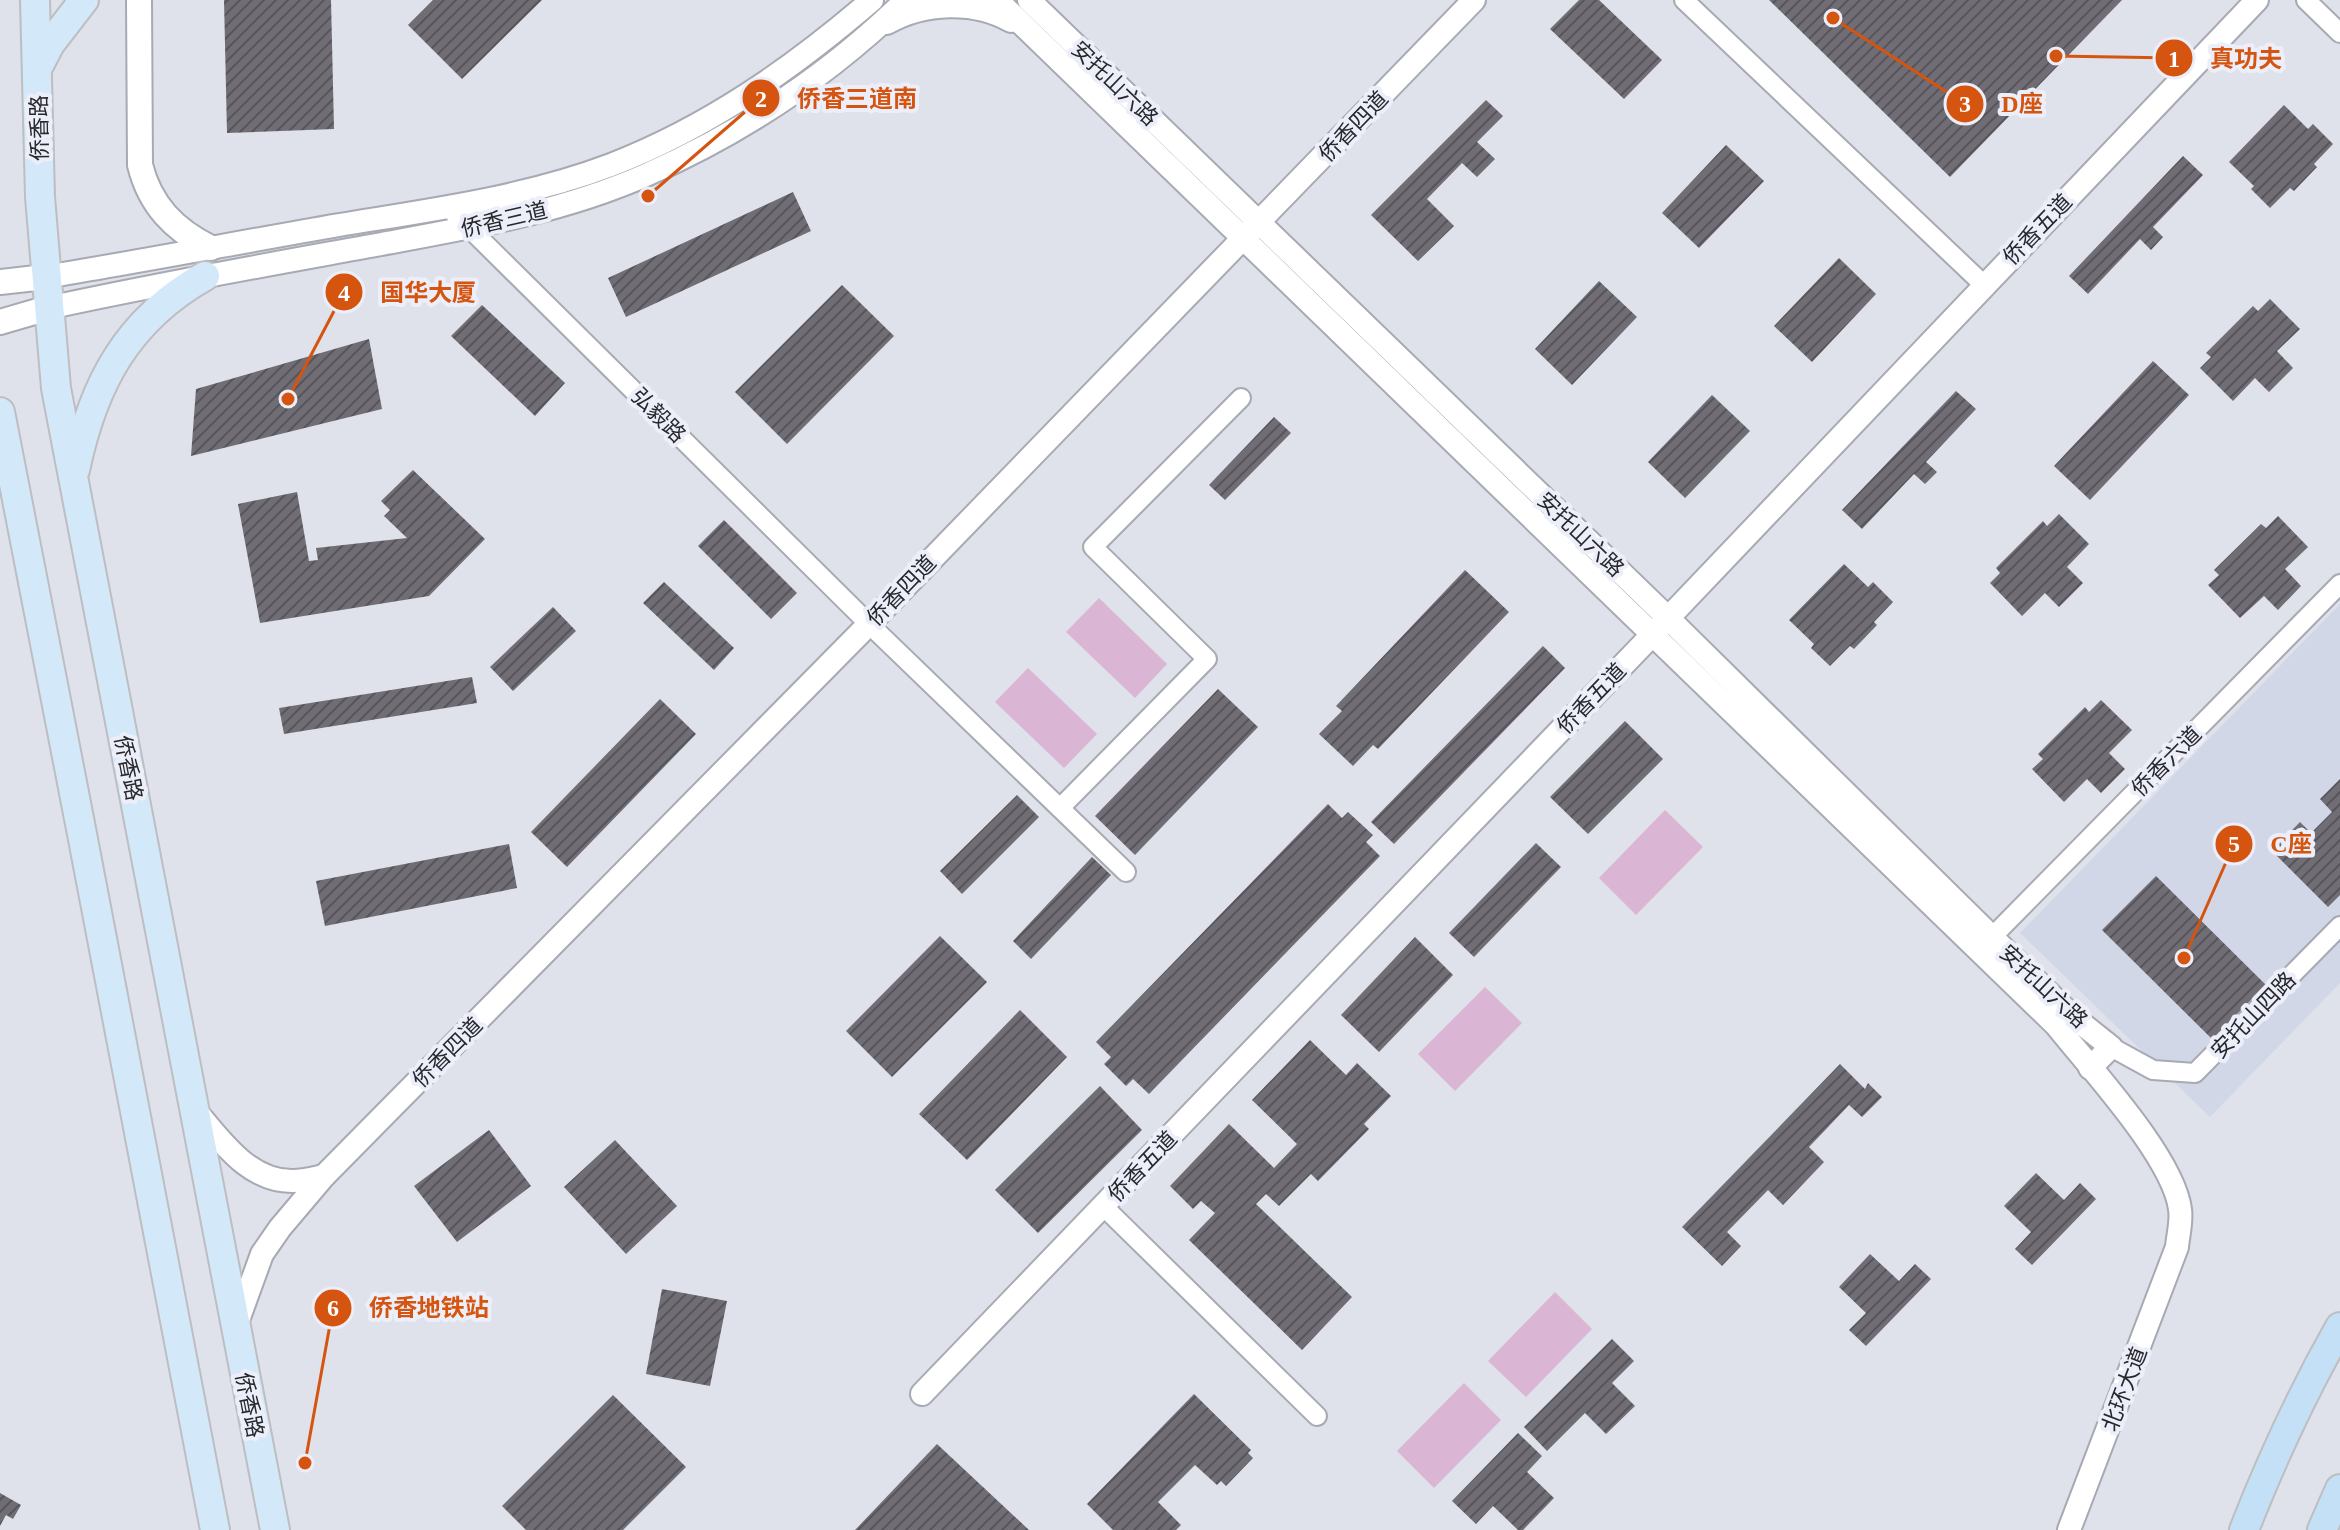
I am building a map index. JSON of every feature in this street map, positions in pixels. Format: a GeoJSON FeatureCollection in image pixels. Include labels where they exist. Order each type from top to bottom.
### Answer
{"type":"FeatureCollection","features":[{"type":"Feature","properties":{"kind":"highway"},"geometry":{"type":"LineString","coordinates":[[2244,1530],[2263,1481],[2340,1327]]}},
{"type":"Feature","properties":{"kind":"highway"},"geometry":{"type":"LineString","coordinates":[[2322,1530],[2340,1489]]}},
{"type":"Feature","properties":{"kind":"main road","name":"侨香路"},"geometry":{"type":"LineString","coordinates":[[35,0],[45,277],[56,388],[275,1530]]}},
{"type":"Feature","properties":{"kind":"main road"},"geometry":{"type":"LineString","coordinates":[[37,67],[50,44],[84,0]]}},
{"type":"Feature","properties":{"kind":"main road"},"geometry":{"type":"LineString","coordinates":[[139,0],[140,165],[145,185],[174,225],[211,248]]}},
{"type":"Feature","properties":{"kind":"main road"},"geometry":{"type":"LineString","coordinates":[[73,482],[91,412],[102,381],[113,362],[158,310],[205,276]]}},
{"type":"Feature","properties":{"kind":"main road"},"geometry":{"type":"LineString","coordinates":[[0,282],[45,277]]}},
{"type":"Feature","properties":{"kind":"main road"},"geometry":{"type":"LineString","coordinates":[[0,322],[48,308]]}},
{"type":"Feature","properties":{"kind":"main road"},"geometry":{"type":"LineString","coordinates":[[0,412],[59,705],[158,1246],[215,1530]]}},
{"type":"Feature","properties":{"kind":"main road"},"geometry":{"type":"LineString","coordinates":[[0,472],[17,498]]}},
{"type":"Feature","properties":{"kind":"street"},"geometry":{"type":"LineString","coordinates":[[821,43],[856,0]]}},
{"type":"Feature","properties":{"kind":"street","name":"侨香三道"},"geometry":{"type":"LineString","coordinates":[[45,277],[448,207],[564,180],[611,165],[659,144],[759,89],[872,0]]}},
{"type":"Feature","properties":{"kind":"street","name":"侨香三道"},"geometry":{"type":"LineString","coordinates":[[48,308],[469,227],[553,208],[643,177],[768,110],[866,37],[906,0]]}},
{"type":"Feature","properties":{"kind":"street","name":"安托山六路"},"geometry":{"type":"LineString","coordinates":[[997,0],[1252,230],[1668,618],[2072,1016],[2111,1047]]}},
{"type":"Feature","properties":{"kind":"street","name":"侨香四道"},"geometry":{"type":"LineString","coordinates":[[235,1329],[262,1254],[324,1176],[869,624],[1474,0]]}},
{"type":"Feature","properties":{"kind":"street"},"geometry":{"type":"LineString","coordinates":[[1684,0],[1984,285]]}},
{"type":"Feature","properties":{"kind":"street","name":"侨香五道"},"geometry":{"type":"LineString","coordinates":[[922,1394],[2257,0]]}},
{"type":"Feature","properties":{"kind":"street"},"geometry":{"type":"LineString","coordinates":[[2306,0],[2340,33]]}},
{"type":"Feature","properties":{"kind":"street","name":"安托山六路"},"geometry":{"type":"LineString","coordinates":[[1034,3],[1252,230],[1652,635],[2056,1025],[2155,1151],[2176,1190],[2181,1212],[2177,1247]]}},
{"type":"Feature","properties":{"kind":"street"},"geometry":{"type":"LineString","coordinates":[[866,37],[906,15],[964,5],[991,10],[1039,40]]}},
{"type":"Feature","properties":{"kind":"street","name":"弘毅路"},"geometry":{"type":"LineString","coordinates":[[448,207],[869,624],[1126,872]]}},
{"type":"Feature","properties":{"kind":"street"},"geometry":{"type":"LineString","coordinates":[[1060,808],[1207,659],[1093,547],[1241,398]]}},
{"type":"Feature","properties":{"kind":"street","name":"侨香六道"},"geometry":{"type":"LineString","coordinates":[[1992,937],[2340,584]]}},
{"type":"Feature","properties":{"kind":"street","name":"安托山四路"},"geometry":{"type":"LineString","coordinates":[[2111,1047],[2153,1070],[2195,1073],[2340,926]]}},
{"type":"Feature","properties":{"kind":"street"},"geometry":{"type":"LineString","coordinates":[[2090,1068],[2111,1047]]}},
{"type":"Feature","properties":{"kind":"street"},"geometry":{"type":"LineString","coordinates":[[193,1108],[237,1156],[265,1176],[294,1181],[324,1176]]}},
{"type":"Feature","properties":{"kind":"street"},"geometry":{"type":"LineString","coordinates":[[1103,1206],[1317,1416]]}},
{"type":"Feature","properties":{"kind":"street","name":"北环大道"},"geometry":{"type":"LineString","coordinates":[[2069,1530],[2177,1247]]}},
{"type":"Feature","properties":{"kind":"shaded area"},"geometry":{"type":"Polygon","coordinates":[[[1099,598],[1167,664],[1135,698],[1066,632],[1099,598]]]}},
{"type":"Feature","properties":{"kind":"shaded area"},"geometry":{"type":"Polygon","coordinates":[[[2340,604],[2340,983],[2210,1117],[2020,933],[2340,604]]]}},
{"type":"Feature","properties":{"kind":"shaded area"},"geometry":{"type":"Polygon","coordinates":[[[1028,668],[1097,734],[1064,768],[995,702],[1028,668]]]}},
{"type":"Feature","properties":{"kind":"shaded area"},"geometry":{"type":"Polygon","coordinates":[[[1665,810],[1703,847],[1636,915],[1599,878],[1665,810]]]}},
{"type":"Feature","properties":{"kind":"shaded area"},"geometry":{"type":"Polygon","coordinates":[[[1485,987],[1522,1023],[1455,1091],[1418,1054],[1485,987]]]}},
{"type":"Feature","properties":{"kind":"shaded area"},"geometry":{"type":"Polygon","coordinates":[[[1555,1292],[1592,1329],[1526,1397],[1488,1361],[1555,1292]]]}},
{"type":"Feature","properties":{"kind":"shaded area"},"geometry":{"type":"Polygon","coordinates":[[[1464,1383],[1501,1420],[1434,1488],[1397,1451],[1464,1383]]]}},
{"type":"Feature","properties":{"kind":"building"},"geometry":{"type":"Polygon","coordinates":[[[224,0],[331,0],[334,129],[227,133],[224,0]]]}},
{"type":"Feature","properties":{"kind":"building"},"geometry":{"type":"Polygon","coordinates":[[[433,0],[542,0],[462,79],[408,25],[433,0]]]}},
{"type":"Feature","properties":{"kind":"building"},"geometry":{"type":"Polygon","coordinates":[[[1579,0],[1599,0],[1662,60],[1624,99],[1550,29],[1579,0]]]}},
{"type":"Feature","properties":{"kind":"building"},"geometry":{"type":"Polygon","coordinates":[[[1769,0],[2122,0],[1950,177],[1769,0]]]}},
{"type":"Feature","properties":{"kind":"building"},"geometry":{"type":"Polygon","coordinates":[[[1486,100],[1503,116],[1477,142],[1495,159],[1477,177],[1462,163],[1427,199],[1454,226],[1418,261],[1371,215],[1486,100]]]}},
{"type":"Feature","properties":{"kind":"building"},"geometry":{"type":"Polygon","coordinates":[[[2284,105],[2308,129],[2313,124],[2333,144],[2294,191],[2290,188],[2270,208],[2251,189],[2254,186],[2229,162],[2284,105]]]}},
{"type":"Feature","properties":{"kind":"building"},"geometry":{"type":"Polygon","coordinates":[[[1726,145],[1764,181],[1699,248],[1662,213],[1726,145]]]}},
{"type":"Feature","properties":{"kind":"building"},"geometry":{"type":"Polygon","coordinates":[[[2183,156],[2203,175],[2153,227],[2163,237],[2151,250],[2140,239],[2088,294],[2069,276],[2183,156]]]}},
{"type":"Feature","properties":{"kind":"building"},"geometry":{"type":"Polygon","coordinates":[[[793,192],[811,231],[626,317],[608,278],[793,192]]]}},
{"type":"Feature","properties":{"kind":"building"},"geometry":{"type":"Polygon","coordinates":[[[1839,258],[1876,294],[1812,362],[1774,326],[1839,258]]]}},
{"type":"Feature","properties":{"kind":"building"},"geometry":{"type":"Polygon","coordinates":[[[1599,281],[1637,317],[1572,385],[1535,349],[1599,281]]]}},
{"type":"Feature","properties":{"kind":"building"},"geometry":{"type":"Polygon","coordinates":[[[842,285],[894,336],[787,444],[735,392],[842,285]]]}},
{"type":"Feature","properties":{"kind":"building"},"geometry":{"type":"Polygon","coordinates":[[[2270,299],[2300,329],[2277,351],[2293,368],[2269,392],[2255,378],[2233,401],[2200,368],[2211,357],[2206,353],[2253,306],[2258,311],[2270,299]]]}},
{"type":"Feature","properties":{"kind":"building"},"geometry":{"type":"Polygon","coordinates":[[[482,305],[565,383],[535,416],[451,336],[482,305]]]}},
{"type":"Feature","properties":{"kind":"building"},"geometry":{"type":"Polygon","coordinates":[[[369,339],[382,409],[191,456],[196,389],[369,339]]]}},
{"type":"Feature","properties":{"kind":"building"},"geometry":{"type":"Polygon","coordinates":[[[2153,361],[2189,395],[2090,500],[2054,466],[2153,361]]]}},
{"type":"Feature","properties":{"kind":"building"},"geometry":{"type":"Polygon","coordinates":[[[1956,391],[1976,409],[1926,462],[1937,472],[1925,484],[1914,474],[1862,529],[1842,510],[1956,391]]]}},
{"type":"Feature","properties":{"kind":"building"},"geometry":{"type":"Polygon","coordinates":[[[1712,395],[1750,431],[1685,498],[1648,462],[1712,395]]]}},
{"type":"Feature","properties":{"kind":"building"},"geometry":{"type":"Polygon","coordinates":[[[1274,417],[1291,433],[1225,500],[1209,485],[1274,417]]]}},
{"type":"Feature","properties":{"kind":"building"},"geometry":{"type":"Polygon","coordinates":[[[413,470],[485,539],[429,596],[260,623],[238,504],[297,492],[309,561],[318,560],[316,548],[407,538],[384,516],[390,510],[381,501],[413,470]]]}},
{"type":"Feature","properties":{"kind":"building"},"geometry":{"type":"Polygon","coordinates":[[[2059,514],[2089,544],[2067,567],[2083,583],[2059,607],[2045,593],[2022,616],[1990,583],[2000,573],[1996,568],[2043,521],[2047,526],[2059,514]]]}},
{"type":"Feature","properties":{"kind":"building"},"geometry":{"type":"Polygon","coordinates":[[[2278,516],[2308,547],[2285,569],[2301,586],[2278,610],[2264,596],[2240,618],[2208,585],[2219,575],[2214,570],[2261,524],[2266,528],[2278,516]]]}},
{"type":"Feature","properties":{"kind":"building"},"geometry":{"type":"Polygon","coordinates":[[[724,520],[797,593],[771,619],[698,546],[724,520]]]}},
{"type":"Feature","properties":{"kind":"building"},"geometry":{"type":"Polygon","coordinates":[[[1844,564],[1868,587],[1873,582],[1893,602],[1854,649],[1850,646],[1830,666],[1811,648],[1814,644],[1789,620],[1844,564]]]}},
{"type":"Feature","properties":{"kind":"building"},"geometry":{"type":"Polygon","coordinates":[[[1465,570],[1509,612],[1378,749],[1373,745],[1353,766],[1319,734],[1342,711],[1336,706],[1465,570]]]}},
{"type":"Feature","properties":{"kind":"building"},"geometry":{"type":"Polygon","coordinates":[[[664,582],[734,648],[714,670],[643,603],[664,582]]]}},
{"type":"Feature","properties":{"kind":"building"},"geometry":{"type":"Polygon","coordinates":[[[553,607],[576,631],[513,691],[490,667],[553,607]]]}},
{"type":"Feature","properties":{"kind":"building"},"geometry":{"type":"Polygon","coordinates":[[[1543,646],[1565,668],[1394,844],[1371,822],[1543,646]]]}},
{"type":"Feature","properties":{"kind":"building"},"geometry":{"type":"Polygon","coordinates":[[[472,677],[477,703],[284,734],[279,708],[472,677]]]}},
{"type":"Feature","properties":{"kind":"building"},"geometry":{"type":"Polygon","coordinates":[[[1218,689],[1258,727],[1135,855],[1095,816],[1218,689]]]}},
{"type":"Feature","properties":{"kind":"building"},"geometry":{"type":"Polygon","coordinates":[[[660,699],[696,734],[567,867],[531,832],[660,699]]]}},
{"type":"Feature","properties":{"kind":"building"},"geometry":{"type":"Polygon","coordinates":[[[2101,700],[2132,730],[2109,753],[2125,769],[2101,793],[2087,779],[2064,802],[2032,769],[2043,759],[2038,754],[2085,707],[2089,712],[2101,700]]]}},
{"type":"Feature","properties":{"kind":"building"},"geometry":{"type":"Polygon","coordinates":[[[1625,721],[1663,759],[1588,834],[1550,797],[1625,721]]]}},
{"type":"Feature","properties":{"kind":"building"},"geometry":{"type":"Polygon","coordinates":[[[2340,779],[2340,895],[2328,907],[2272,851],[2300,822],[2311,833],[2332,812],[2320,799],[2340,779]]]}},
{"type":"Feature","properties":{"kind":"building"},"geometry":{"type":"Polygon","coordinates":[[[1017,795],[1039,817],[962,894],[940,871],[1017,795]]]}},
{"type":"Feature","properties":{"kind":"building"},"geometry":{"type":"Polygon","coordinates":[[[1328,804],[1342,818],[1348,812],[1373,835],[1366,842],[1380,856],[1149,1094],[1133,1079],[1126,1086],[1104,1064],[1111,1057],[1096,1042],[1328,804]]]}},
{"type":"Feature","properties":{"kind":"building"},"geometry":{"type":"Polygon","coordinates":[[[1536,843],[1561,867],[1474,957],[1449,933],[1536,843]]]}},
{"type":"Feature","properties":{"kind":"building"},"geometry":{"type":"Polygon","coordinates":[[[509,844],[517,888],[325,926],[316,881],[509,844]]]}},
{"type":"Feature","properties":{"kind":"building"},"geometry":{"type":"Polygon","coordinates":[[[1092,857],[1111,875],[1031,959],[1013,941],[1092,857]]]}},
{"type":"Feature","properties":{"kind":"building"},"geometry":{"type":"Polygon","coordinates":[[[2156,876],[2266,985],[2212,1039],[2102,930],[2156,876]]]}},
{"type":"Feature","properties":{"kind":"building"},"geometry":{"type":"Polygon","coordinates":[[[940,936],[987,982],[892,1077],[846,1031],[940,936]]]}},
{"type":"Feature","properties":{"kind":"building"},"geometry":{"type":"Polygon","coordinates":[[[1415,937],[1453,975],[1379,1052],[1341,1015],[1415,937]]]}},
{"type":"Feature","properties":{"kind":"building"},"geometry":{"type":"Polygon","coordinates":[[[1020,1010],[1067,1057],[967,1160],[919,1114],[1020,1010]]]}},
{"type":"Feature","properties":{"kind":"building"},"geometry":{"type":"Polygon","coordinates":[[[1310,1040],[1346,1075],[1357,1063],[1391,1096],[1364,1124],[1369,1129],[1318,1181],[1311,1174],[1279,1206],[1266,1194],[1256,1204],[1352,1297],[1302,1350],[1189,1240],[1215,1213],[1201,1201],[1193,1209],[1170,1186],[1229,1124],[1274,1168],[1297,1144],[1252,1100],[1310,1040]]]}},
{"type":"Feature","properties":{"kind":"building"},"geometry":{"type":"Polygon","coordinates":[[[1840,1064],[1865,1089],[1868,1083],[1882,1097],[1862,1117],[1849,1105],[1809,1147],[1824,1162],[1783,1205],[1768,1190],[1727,1232],[1741,1246],[1722,1266],[1682,1227],[1840,1064]]]}},
{"type":"Feature","properties":{"kind":"building"},"geometry":{"type":"Polygon","coordinates":[[[1100,1086],[1142,1130],[1038,1233],[995,1190],[1100,1086]]]}},
{"type":"Feature","properties":{"kind":"building"},"geometry":{"type":"Polygon","coordinates":[[[489,1130],[531,1186],[457,1242],[414,1186],[489,1130]]]}},
{"type":"Feature","properties":{"kind":"building"},"geometry":{"type":"Polygon","coordinates":[[[615,1140],[677,1206],[626,1254],[564,1187],[615,1140]]]}},
{"type":"Feature","properties":{"kind":"building"},"geometry":{"type":"Polygon","coordinates":[[[2036,1173],[2064,1200],[2080,1183],[2096,1199],[2032,1265],[2015,1249],[2031,1232],[2004,1206],[2036,1173]]]}},
{"type":"Feature","properties":{"kind":"building"},"geometry":{"type":"Polygon","coordinates":[[[1870,1254],[1899,1281],[1915,1264],[1931,1279],[1866,1346],[1849,1330],[1866,1313],[1839,1287],[1870,1254]]]}},
{"type":"Feature","properties":{"kind":"building"},"geometry":{"type":"Polygon","coordinates":[[[662,1289],[727,1301],[710,1386],[646,1374],[662,1289]]]}},
{"type":"Feature","properties":{"kind":"building"},"geometry":{"type":"Polygon","coordinates":[[[1612,1339],[1634,1361],[1612,1383],[1635,1406],[1606,1434],[1585,1413],[1547,1451],[1524,1427],[1612,1339]]]}},
{"type":"Feature","properties":{"kind":"building"},"geometry":{"type":"Polygon","coordinates":[[[1194,1394],[1251,1450],[1248,1453],[1253,1458],[1226,1486],[1221,1481],[1217,1485],[1195,1465],[1158,1502],[1181,1525],[1176,1530],[1113,1530],[1087,1504],[1194,1394]]]}},
{"type":"Feature","properties":{"kind":"building"},"geometry":{"type":"Polygon","coordinates":[[[613,1395],[686,1467],[623,1530],[526,1530],[502,1506],[613,1395]]]}},
{"type":"Feature","properties":{"kind":"building"},"geometry":{"type":"Polygon","coordinates":[[[1518,1433],[1542,1456],[1527,1472],[1554,1498],[1523,1530],[1518,1530],[1493,1506],[1476,1524],[1452,1501],[1518,1433]]]}},
{"type":"Feature","properties":{"kind":"building"},"geometry":{"type":"Polygon","coordinates":[[[937,1444],[1029,1530],[855,1530],[937,1444]]]}},
{"type":"Feature","properties":{"kind":"building"},"geometry":{"type":"Polygon","coordinates":[[[0,1493],[21,1505],[13,1519],[6,1515],[0,1526],[0,1493]]]}},
{"type":"Feature","properties":{"kind":"place","name":"D座"},"geometry":{"type":"Point","coordinates":[1833,18]}},
{"type":"Feature","properties":{"kind":"place","name":"真功夫"},"geometry":{"type":"Point","coordinates":[2056,56]}},
{"type":"Feature","properties":{"kind":"place","name":"侨香三道南"},"geometry":{"type":"Point","coordinates":[648,196]}},
{"type":"Feature","properties":{"kind":"place","name":"国华大厦"},"geometry":{"type":"Point","coordinates":[288,399]}},
{"type":"Feature","properties":{"kind":"place","name":"C座"},"geometry":{"type":"Point","coordinates":[2184,958]}},
{"type":"Feature","properties":{"kind":"place","name":"侨香地铁站"},"geometry":{"type":"Point","coordinates":[305,1463]}}]}
